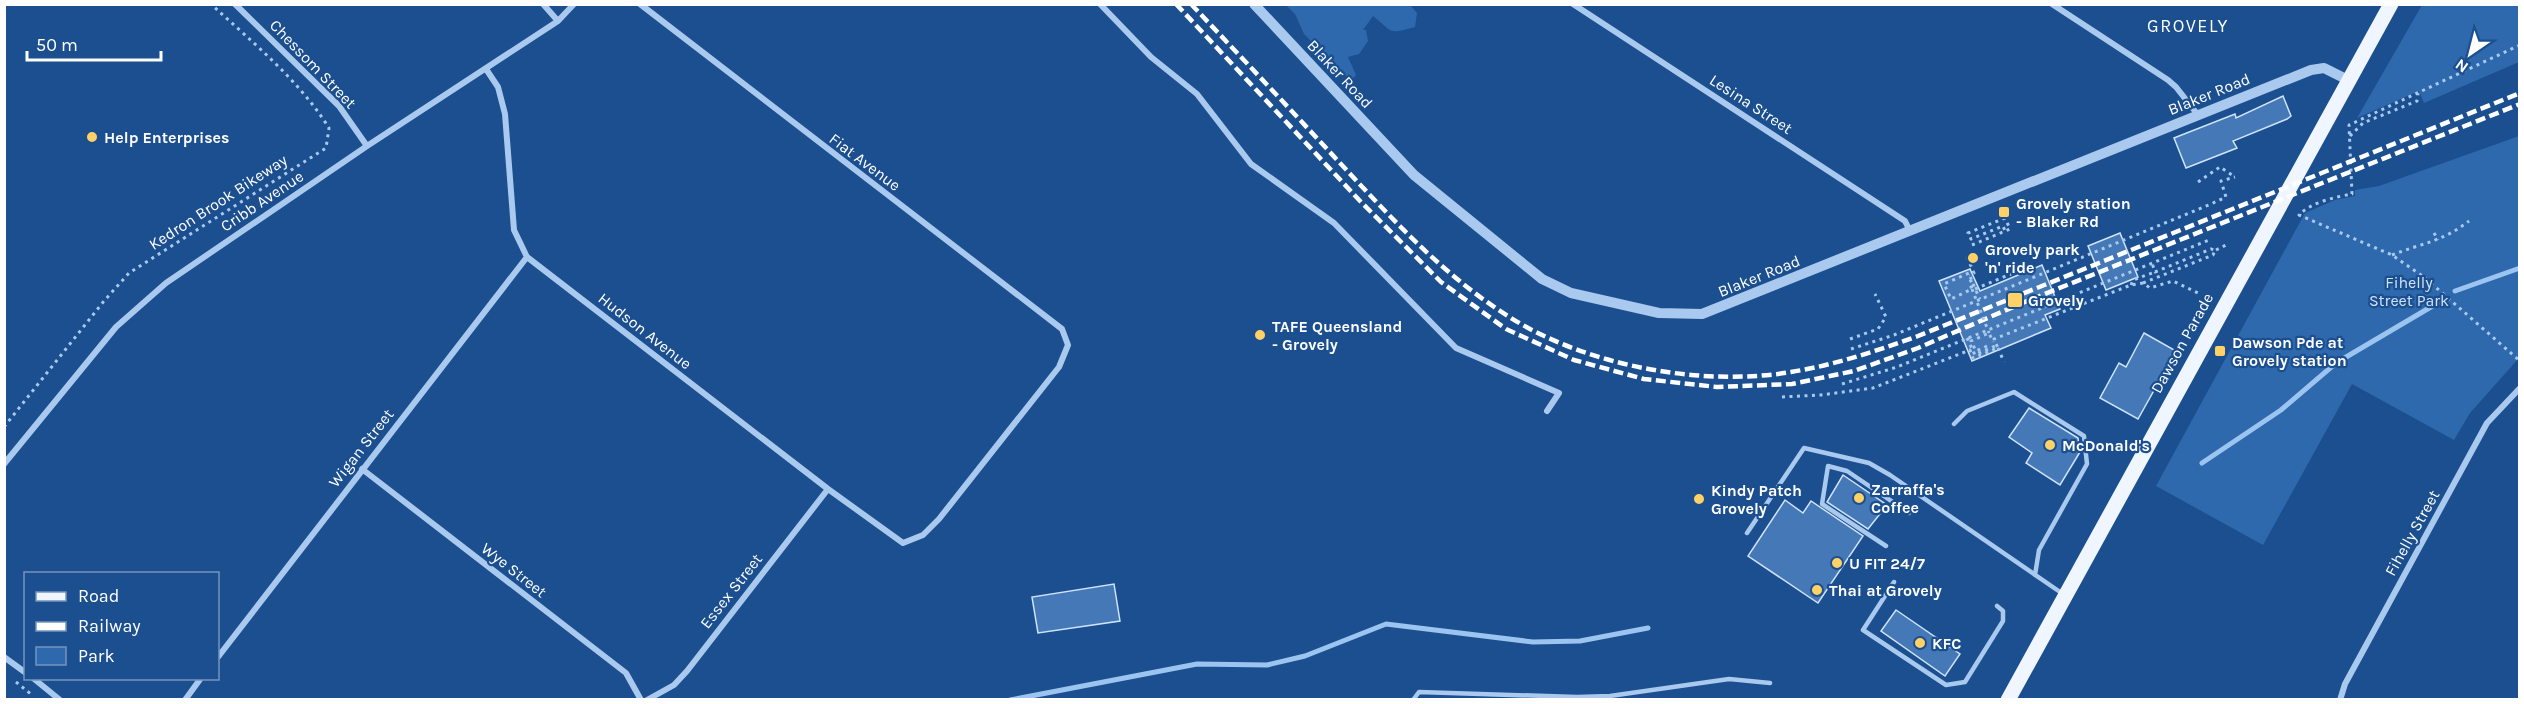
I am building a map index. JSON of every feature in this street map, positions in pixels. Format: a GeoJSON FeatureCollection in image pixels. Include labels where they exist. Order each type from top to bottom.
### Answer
{"type":"FeatureCollection","features":[{"type":"Feature","properties":{"kind":"main road","name":"Dawson Parade"},"geometry":{"type":"LineString","coordinates":[[2008,699],[2282,198],[2350,81],[2391,4]]}},
{"type":"Feature","properties":{"kind":"street","name":"Chessom Street"},"geometry":{"type":"LineString","coordinates":[[235,4],[339,106],[367,146]]}},
{"type":"Feature","properties":{"kind":"street"},"geometry":{"type":"LineString","coordinates":[[543,4],[558,21]]}},
{"type":"Feature","properties":{"kind":"street","name":"Cribb Avenue"},"geometry":{"type":"LineString","coordinates":[[4,464],[116,327],[166,283],[367,146],[558,21],[574,4]]}},
{"type":"Feature","properties":{"kind":"street","name":"Fiat Avenue"},"geometry":{"type":"LineString","coordinates":[[640,4],[1062,329],[1068,345],[1059,367],[939,519],[923,536],[903,543]]}},
{"type":"Feature","properties":{"kind":"street"},"geometry":{"type":"LineString","coordinates":[[1100,4],[1150,57],[1197,94],[1228,138],[1251,164],[1334,223],[1456,348],[1559,393],[1547,411]]}},
{"type":"Feature","properties":{"kind":"street","name":"Blaker Road"},"geometry":{"type":"LineString","coordinates":[[1254,4],[1414,175],[1542,279],[1571,293],[1659,313],[1702,314],[2311,70],[2324,68],[2350,81]]}},
{"type":"Feature","properties":{"kind":"street","name":"Lesina Street"},"geometry":{"type":"LineString","coordinates":[[1573,4],[1905,221],[1910,231]]}},
{"type":"Feature","properties":{"kind":"street"},"geometry":{"type":"LineString","coordinates":[[2052,4],[2168,80],[2198,115]]}},
{"type":"Feature","properties":{"kind":"street","name":"Hudson Avenue"},"geometry":{"type":"LineString","coordinates":[[486,69],[498,87],[505,114],[514,230],[527,257],[828,489],[903,543]]}},
{"type":"Feature","properties":{"kind":"street","name":"Wigan Street"},"geometry":{"type":"LineString","coordinates":[[219,656],[527,257]]}},
{"type":"Feature","properties":{"kind":"street","name":"Fihelly Street"},"geometry":{"type":"LineString","coordinates":[[2340,699],[2345,684],[2487,423],[2520,388]]}},
{"type":"Feature","properties":{"kind":"street","name":"Wye Street"},"geometry":{"type":"LineString","coordinates":[[362,469],[626,673],[641,699]]}},
{"type":"Feature","properties":{"kind":"street","name":"Essex Street"},"geometry":{"type":"LineString","coordinates":[[647,699],[674,685],[687,671],[828,489]]}},
{"type":"Feature","properties":{"kind":"street"},"geometry":{"type":"LineString","coordinates":[[4,657],[24,672]]}},
{"type":"Feature","properties":{"kind":"street"},"geometry":{"type":"LineString","coordinates":[[36,680],[60,699]]}},
{"type":"Feature","properties":{"kind":"street"},"geometry":{"type":"LineString","coordinates":[[185,699],[199,680]]}},
{"type":"Feature","properties":{"kind":"lane"},"geometry":{"type":"LineString","coordinates":[[1954,424],[1967,411],[2014,392],[2084,436],[2087,464],[2039,550],[2035,575]]}},
{"type":"Feature","properties":{"kind":"lane"},"geometry":{"type":"LineString","coordinates":[[1747,532],[1804,448],[1869,463],[1890,475],[2065,596]]}},
{"type":"Feature","properties":{"kind":"lane"},"geometry":{"type":"LineString","coordinates":[[1886,546],[1822,504],[1828,466],[1847,471],[1909,513]]}},
{"type":"Feature","properties":{"kind":"lane"},"geometry":{"type":"LineString","coordinates":[[1894,582],[1863,630],[1946,685],[1965,682],[2003,621],[2003,610],[1997,606]]}},
{"type":"Feature","properties":{"kind":"lane"},"geometry":{"type":"LineString","coordinates":[[1413,699],[1419,692],[1577,697],[1610,696],[1729,679],[1770,683]]}},
{"type":"Feature","properties":{"kind":"path","name":"Kedron Brook Bikeway"},"geometry":{"type":"LineString","coordinates":[[4,427],[129,273],[326,148],[329,128],[317,108],[265,54],[211,4]]}},
{"type":"Feature","properties":{"kind":"path"},"geometry":{"type":"LineString","coordinates":[[2520,45],[2481,60],[2349,125],[2352,194],[2334,198],[2300,215],[2392,255],[2424,277],[2520,362]]}},
{"type":"Feature","properties":{"kind":"path"},"geometry":{"type":"LineString","coordinates":[[2350,136],[2363,123],[2417,101],[2418,93]]}},
{"type":"Feature","properties":{"kind":"path"},"geometry":{"type":"LineString","coordinates":[[1851,349],[1980,299],[2226,197],[2221,181],[2235,177],[2220,167],[2198,182]]}},
{"type":"Feature","properties":{"kind":"path"},"geometry":{"type":"LineString","coordinates":[[1972,245],[2004,234],[2010,229],[2002,211]]}},
{"type":"Feature","properties":{"kind":"path"},"geometry":{"type":"LineString","coordinates":[[2004,234],[2003,226],[1971,239],[1968,233],[2005,219]]}},
{"type":"Feature","properties":{"kind":"path"},"geometry":{"type":"LineString","coordinates":[[2392,255],[2413,245],[2424,246],[2438,240],[2469,221]]}},
{"type":"Feature","properties":{"kind":"path"},"geometry":{"type":"LineString","coordinates":[[2434,233],[2438,240]]}},
{"type":"Feature","properties":{"kind":"path"},"geometry":{"type":"LineString","coordinates":[[1842,384],[1897,367],[2209,240]]}},
{"type":"Feature","properties":{"kind":"path"},"geometry":{"type":"LineString","coordinates":[[2131,285],[2133,280],[2228,244]]}},
{"type":"Feature","properties":{"kind":"path"},"geometry":{"type":"LineString","coordinates":[[1996,344],[1994,339],[2213,255],[2215,250]]}},
{"type":"Feature","properties":{"kind":"path"},"geometry":{"type":"LineString","coordinates":[[1967,257],[1974,273],[1944,284],[1951,298],[2018,272],[2016,267]]}},
{"type":"Feature","properties":{"kind":"path"},"geometry":{"type":"LineString","coordinates":[[2152,263],[2155,272]]}},
{"type":"Feature","properties":{"kind":"path"},"geometry":{"type":"LineString","coordinates":[[1969,275],[1972,280],[1969,282],[1980,299]]}},
{"type":"Feature","properties":{"kind":"path"},"geometry":{"type":"LineString","coordinates":[[2143,283],[2150,288],[2173,281],[2200,294]]}},
{"type":"Feature","properties":{"kind":"path"},"geometry":{"type":"LineString","coordinates":[[1973,289],[1989,333],[2004,362]]}},
{"type":"Feature","properties":{"kind":"path"},"geometry":{"type":"LineString","coordinates":[[1850,339],[1878,329],[1886,317],[1875,294]]}},
{"type":"Feature","properties":{"kind":"path"},"geometry":{"type":"LineString","coordinates":[[1989,333],[1971,341],[1976,351],[1996,344]]}},
{"type":"Feature","properties":{"kind":"path"},"geometry":{"type":"LineString","coordinates":[[1967,338],[1975,355],[1996,344]]}},
{"type":"Feature","properties":{"kind":"path"},"geometry":{"type":"LineString","coordinates":[[1782,397],[1821,395],[1873,388],[1970,350],[1973,358],[1996,344]]}},
{"type":"Feature","properties":{"kind":"path"},"geometry":{"type":"LineString","coordinates":[[13,680],[38,699]]}},
{"type":"Feature","properties":{"kind":"green space"},"geometry":{"type":"Polygon","coordinates":[[[1286,5],[1410,5],[1417,13],[1415,27],[1399,31],[1388,29],[1373,16],[1363,30],[1366,30],[1368,41],[1359,54],[1348,57],[1356,75],[1351,81],[1304,34],[1295,14],[1286,5]]]}},
{"type":"Feature","properties":{"kind":"green space"},"geometry":{"type":"Polygon","coordinates":[[[2422,5],[2519,5],[2519,62],[2424,103],[2419,91],[2357,118],[2422,5]]]}},
{"type":"Feature","properties":{"kind":"green space","name":"Fihelly Street Park"},"geometry":{"type":"Polygon","coordinates":[[[2519,136],[2519,358],[2470,413],[2454,440],[2352,384],[2263,545],[2156,486],[2305,213],[2335,200],[2355,196],[2355,190],[2379,186],[2519,136]]]}},
{"type":"Feature","properties":{"kind":"building"},"geometry":{"type":"Polygon","coordinates":[[[2283,96],[2291,116],[2287,119],[2233,141],[2237,148],[2186,168],[2174,138],[2235,114],[2236,118],[2283,96]]]}},
{"type":"Feature","properties":{"kind":"building"},"geometry":{"type":"Polygon","coordinates":[[[2120,233],[2138,277],[2106,290],[2088,246],[2120,233]]]}},
{"type":"Feature","properties":{"kind":"building"},"geometry":{"type":"Polygon","coordinates":[[[2042,265],[2060,309],[2045,315],[2051,328],[1972,361],[1939,281],[1970,269],[1980,291],[2042,265]]]}},
{"type":"Feature","properties":{"kind":"building"},"geometry":{"type":"Polygon","coordinates":[[[2144,333],[2176,351],[2138,419],[2100,398],[2119,363],[2126,367],[2144,333]]]}},
{"type":"Feature","properties":{"kind":"building","name":"McDonald's"},"geometry":{"type":"Polygon","coordinates":[[[2029,408],[2078,438],[2080,452],[2060,485],[2026,463],[2032,453],[2009,437],[2029,408]]]}},
{"type":"Feature","properties":{"kind":"building","name":"Zarraffa's Coffee"},"geometry":{"type":"Polygon","coordinates":[[[1843,475],[1887,505],[1868,529],[1827,502],[1843,475]]]}},
{"type":"Feature","properties":{"kind":"building"},"geometry":{"type":"Polygon","coordinates":[[[1785,500],[1803,513],[1811,501],[1863,536],[1818,603],[1748,556],[1785,500]]]}},
{"type":"Feature","properties":{"kind":"building"},"geometry":{"type":"Polygon","coordinates":[[[1114,584],[1120,621],[1038,633],[1032,597],[1114,584]]]}},
{"type":"Feature","properties":{"kind":"building","name":"KFC"},"geometry":{"type":"Polygon","coordinates":[[[1896,610],[1960,654],[1945,676],[1881,631],[1896,610]]]}},
{"type":"Feature","properties":{"kind":"waterway"},"geometry":{"type":"LineString","coordinates":[[2455,291],[2520,268]]}},
{"type":"Feature","properties":{"kind":"waterway"},"geometry":{"type":"LineString","coordinates":[[2202,463],[2281,410],[2336,363],[2441,301]]}},
{"type":"Feature","properties":{"kind":"waterway"},"geometry":{"type":"LineString","coordinates":[[1010,700],[1197,664],[1267,665],[1305,656],[1386,624],[1533,642],[1580,641],[1648,628]]}},
{"type":"Feature","properties":{"kind":"railway"},"geometry":{"type":"LineString","coordinates":[[1176,4],[1361,202],[1441,282],[1506,329],[1574,360],[1644,379],[1717,387],[1792,384],[1854,371],[1918,348],[2027,301],[2520,104]]}},
{"type":"Feature","properties":{"kind":"railway"},"geometry":{"type":"LineString","coordinates":[[1191,4],[1400,226],[1442,266],[1487,302],[1541,335],[1575,349],[1646,369],[1721,377],[1757,376],[1824,366],[1918,336],[2520,93]]}},
{"type":"Feature","properties":{"kind":"place","name":"Help Enterprises"},"geometry":{"type":"Point","coordinates":[92,137]}},
{"type":"Feature","properties":{"kind":"place","name":"Grovely station - Blaker Rd"},"geometry":{"type":"Point","coordinates":[2004,212]}},
{"type":"Feature","properties":{"kind":"place","name":"Grovely park 'n' ride"},"geometry":{"type":"Point","coordinates":[1973,258]}},
{"type":"Feature","properties":{"kind":"place","name":"Grovely"},"geometry":{"type":"Point","coordinates":[2015,300]}},
{"type":"Feature","properties":{"kind":"place","name":"TAFE Queensland - Grovely"},"geometry":{"type":"Point","coordinates":[1260,335]}},
{"type":"Feature","properties":{"kind":"place","name":"Dawson Pde at Grovely station"},"geometry":{"type":"Point","coordinates":[2220,351]}},
{"type":"Feature","properties":{"kind":"place","name":"McDonald's"},"geometry":{"type":"Point","coordinates":[2050,445]}},
{"type":"Feature","properties":{"kind":"place","name":"Zarraffa's Coffee"},"geometry":{"type":"Point","coordinates":[1859,498]}},
{"type":"Feature","properties":{"kind":"place","name":"Kindy Patch Grovely"},"geometry":{"type":"Point","coordinates":[1699,499]}},
{"type":"Feature","properties":{"kind":"place","name":"U FIT 24/7"},"geometry":{"type":"Point","coordinates":[1837,563]}},
{"type":"Feature","properties":{"kind":"place","name":"Thai at Grovely"},"geometry":{"type":"Point","coordinates":[1817,590]}},
{"type":"Feature","properties":{"kind":"place","name":"KFC"},"geometry":{"type":"Point","coordinates":[1920,643]}},
{"type":"Feature","properties":{"kind":"district","name":"GROVELY"},"geometry":{"type":"Point","coordinates":[2188,26]}}]}
